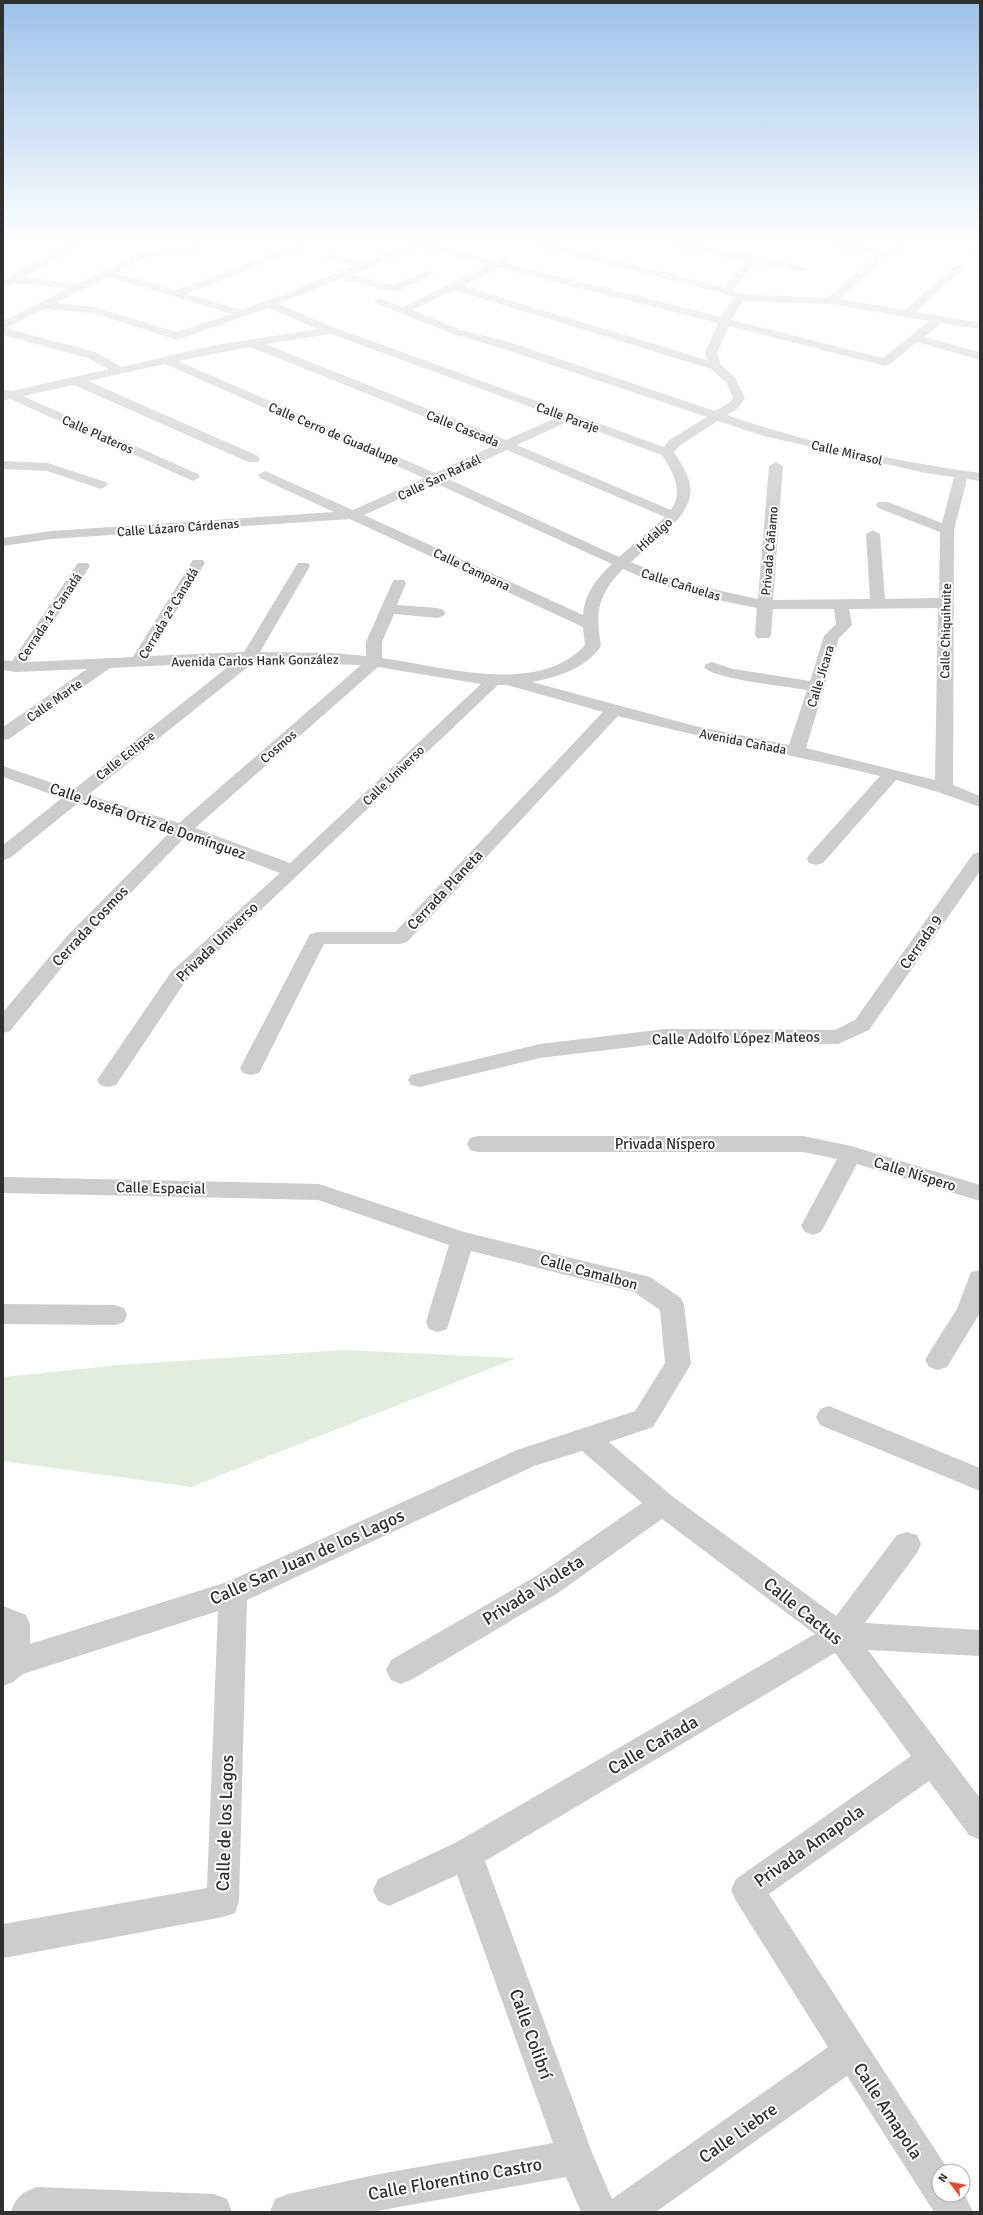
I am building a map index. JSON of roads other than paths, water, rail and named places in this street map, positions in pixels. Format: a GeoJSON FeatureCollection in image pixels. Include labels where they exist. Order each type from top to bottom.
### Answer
{"type":"FeatureCollection","features":[{"type":"Feature","properties":{"kind":"street"},"geometry":{"type":"LineString","coordinates":[[45,342],[91,355],[119,370]]}},
{"type":"Feature","properties":{"kind":"street"},"geometry":{"type":"LineString","coordinates":[[6,394],[255,342]]}},
{"type":"Feature","properties":{"kind":"street","name":"Calle Paraje"},"geometry":{"type":"LineString","coordinates":[[365,342],[567,417],[667,452]]}},
{"type":"Feature","properties":{"kind":"street","name":"Calle Mirasol"},"geometry":{"type":"LineString","coordinates":[[495,342],[716,418],[764,432],[846,453],[961,475],[980,477]]}},
{"type":"Feature","properties":{"kind":"street"},"geometry":{"type":"LineString","coordinates":[[638,342],[716,366],[731,380],[739,398],[733,406],[716,418],[674,443],[667,452]]}},
{"type":"Feature","properties":{"kind":"street"},"geometry":{"type":"LineString","coordinates":[[715,342],[711,352],[716,366]]}},
{"type":"Feature","properties":{"kind":"street"},"geometry":{"type":"LineString","coordinates":[[808,342],[885,362],[910,342]]}},
{"type":"Feature","properties":{"kind":"street"},"geometry":{"type":"LineString","coordinates":[[932,342],[980,356]]}},
{"type":"Feature","properties":{"kind":"street","name":"Calle Cascada"},"geometry":{"type":"LineString","coordinates":[[251,343],[507,445],[674,516]]}},
{"type":"Feature","properties":{"kind":"street","name":"Calle Cerro de Guadalupe"},"geometry":{"type":"LineString","coordinates":[[166,360],[436,478]]}},
{"type":"Feature","properties":{"kind":"street"},"geometry":{"type":"LineString","coordinates":[[74,380],[252,459]]}},
{"type":"Feature","properties":{"kind":"street","name":"Calle Plateros"},"geometry":{"type":"LineString","coordinates":[[6,394],[193,477]]}},
{"type":"Feature","properties":{"kind":"street","name":"Calle San Rafaél"},"geometry":{"type":"LineString","coordinates":[[354,515],[567,417]]}},
{"type":"Feature","properties":{"kind":"street","name":"Hidalgo"},"geometry":{"type":"LineString","coordinates":[[500,680],[545,674],[569,667],[585,657],[593,646],[590,624],[594,596],[604,582],[621,564],[674,516],[684,497],[683,480],[667,452]]}},
{"type":"Feature","properties":{"kind":"street"},"geometry":{"type":"LineString","coordinates":[[3,464],[48,467],[101,485]]}},
{"type":"Feature","properties":{"kind":"street","name":"Privada Cáñamo"},"geometry":{"type":"LineString","coordinates":[[763,635],[764,605],[776,466]]}},
{"type":"Feature","properties":{"kind":"street","name":"Calle Campana"},"geometry":{"type":"LineString","coordinates":[[265,475],[590,624]]}},
{"type":"Feature","properties":{"kind":"street","name":"Calle Chiquihuite"},"geometry":{"type":"LineString","coordinates":[[944,788],[947,530],[961,475]]}},
{"type":"Feature","properties":{"kind":"street","name":"Calle Cañuelas"},"geometry":{"type":"LineString","coordinates":[[436,478],[621,564],[645,574],[712,594],[764,605],[878,602],[945,603]]}},
{"type":"Feature","properties":{"kind":"street"},"geometry":{"type":"LineString","coordinates":[[883,505],[947,530]]}},
{"type":"Feature","properties":{"kind":"street","name":"Calle Lázaro Cárdenas"},"geometry":{"type":"LineString","coordinates":[[3,542],[51,535],[354,515]]}},
{"type":"Feature","properties":{"kind":"street"},"geometry":{"type":"LineString","coordinates":[[873,534],[878,602]]}},
{"type":"Feature","properties":{"kind":"street","name":"Cerrada 2ª Canadá"},"geometry":{"type":"LineString","coordinates":[[137,663],[198,563]]}},
{"type":"Feature","properties":{"kind":"street","name":"Cerrada 1ª Canadá"},"geometry":{"type":"LineString","coordinates":[[9,666],[83,566]]}},
{"type":"Feature","properties":{"kind":"street"},"geometry":{"type":"LineString","coordinates":[[249,658],[303,566]]}},
{"type":"Feature","properties":{"kind":"street"},"geometry":{"type":"LineString","coordinates":[[374,662],[374,642],[399,583]]}},
{"type":"Feature","properties":{"kind":"street","name":"Calle Jícara"},"geometry":{"type":"LineString","coordinates":[[796,751],[832,636],[844,625],[841,603]]}},
{"type":"Feature","properties":{"kind":"street"},"geometry":{"type":"LineString","coordinates":[[388,609],[438,613]]}},
{"type":"Feature","properties":{"kind":"street","name":"Avenida Carlos Hank González"},"geometry":{"type":"LineString","coordinates":[[9,666],[104,665],[249,658],[333,658],[374,662],[500,680]]}},
{"type":"Feature","properties":{"kind":"street","name":"Calle Eclipse"},"geometry":{"type":"LineString","coordinates":[[3,854],[73,796],[249,658]]}},
{"type":"Feature","properties":{"kind":"street","name":"Cosmos"},"geometry":{"type":"LineString","coordinates":[[182,830],[374,662]]}},
{"type":"Feature","properties":{"kind":"street","name":"Calle Marte"},"geometry":{"type":"LineString","coordinates":[[3,735],[104,665]]}},
{"type":"Feature","properties":{"kind":"street"},"geometry":{"type":"LineString","coordinates":[[712,667],[730,673],[817,687]]}},
{"type":"Feature","properties":{"kind":"street","name":"Avenida Cañada"},"geometry":{"type":"LineString","coordinates":[[500,680],[692,731],[796,751],[892,774],[944,788],[980,802]]}},
{"type":"Feature","properties":{"kind":"street","name":"Calle Universo"},"geometry":{"type":"LineString","coordinates":[[293,871],[500,680]]}},
{"type":"Feature","properties":{"kind":"street","name":"Cerrada Planeta"},"geometry":{"type":"LineString","coordinates":[[251,1068],[317,938],[400,938],[614,710]]}},
{"type":"Feature","properties":{"kind":"street","name":"Calle Josefa Ortiz de Domínguez"},"geometry":{"type":"LineString","coordinates":[[3,771],[73,796],[182,830],[293,871]]}},
{"type":"Feature","properties":{"kind":"street"},"geometry":{"type":"LineString","coordinates":[[816,859],[892,774]]}},
{"type":"Feature","properties":{"kind":"street","name":"Cerrada Cosmos"},"geometry":{"type":"LineString","coordinates":[[3,1026],[74,940],[182,830]]}},
{"type":"Feature","properties":{"kind":"street","name":"Cerrada 9"},"geometry":{"type":"LineString","coordinates":[[862,1025],[980,858]]}},
{"type":"Feature","properties":{"kind":"street","name":"Privada Universo"},"geometry":{"type":"LineString","coordinates":[[108,1080],[178,978],[293,871]]}},
{"type":"Feature","properties":{"kind":"street","name":"Calle Adolfo López Mateos"},"geometry":{"type":"LineString","coordinates":[[419,1080],[540,1051],[665,1036],[838,1037],[862,1025]]}},
{"type":"Feature","properties":{"kind":"street","name":"Privada Níspero"},"geometry":{"type":"LineString","coordinates":[[478,1144],[803,1144],[851,1154]]}},
{"type":"Feature","properties":{"kind":"street"},"geometry":{"type":"LineString","coordinates":[[813,1226],[851,1154]]}},
{"type":"Feature","properties":{"kind":"street","name":"Calle Níspero"},"geometry":{"type":"LineString","coordinates":[[851,1154],[980,1193]]}},
{"type":"Feature","properties":{"kind":"street","name":"Calle Espacial"},"geometry":{"type":"LineString","coordinates":[[3,1185],[319,1192],[462,1240]]}},
{"type":"Feature","properties":{"kind":"street"},"geometry":{"type":"LineString","coordinates":[[438,1322],[462,1240]]}},
{"type":"Feature","properties":{"kind":"street","name":"Calle Camalbon"},"geometry":{"type":"LineString","coordinates":[[462,1240],[641,1284],[672,1305],[678,1364],[644,1419],[586,1438]]}},
{"type":"Feature","properties":{"kind":"street"},"geometry":{"type":"LineString","coordinates":[[938,1360],[974,1315],[980,1279]]}},
{"type":"Feature","properties":{"kind":"street"},"geometry":{"type":"LineString","coordinates":[[3,1314],[115,1315]]}},
{"type":"Feature","properties":{"kind":"street"},"geometry":{"type":"LineString","coordinates":[[829,1417],[980,1480]]}},
{"type":"Feature","properties":{"kind":"street","name":"Calle Cactus"},"geometry":{"type":"LineString","coordinates":[[586,1438],[662,1504],[839,1635],[980,1824]]}},
{"type":"Feature","properties":{"kind":"street","name":"Calle San Juan de los Lagos"},"geometry":{"type":"LineString","coordinates":[[9,1667],[233,1593],[526,1458],[586,1438]]}},
{"type":"Feature","properties":{"kind":"street","name":"Privada Violeta"},"geometry":{"type":"LineString","coordinates":[[401,1670],[548,1584],[662,1504]]}},
{"type":"Feature","properties":{"kind":"street"},"geometry":{"type":"LineString","coordinates":[[839,1635],[907,1544]]}},
{"type":"Feature","properties":{"kind":"street","name":"Calle de los Lagos"},"geometry":{"type":"LineString","coordinates":[[3,1941],[223,1902],[233,1593]]}},
{"type":"Feature","properties":{"kind":"street"},"geometry":{"type":"LineString","coordinates":[[3,1619],[16,1624],[9,1667]]}},
{"type":"Feature","properties":{"kind":"street"},"geometry":{"type":"LineString","coordinates":[[839,1635],[980,1643]]}},
{"type":"Feature","properties":{"kind":"street","name":"Calle Cañada"},"geometry":{"type":"LineString","coordinates":[[389,1890],[466,1854],[839,1635]]}},
{"type":"Feature","properties":{"kind":"street","name":"Privada Amapola"},"geometry":{"type":"LineString","coordinates":[[850,2053],[746,1890],[932,1760]]}},
{"type":"Feature","properties":{"kind":"street","name":"Calle Colibrí"},"geometry":{"type":"LineString","coordinates":[[466,1854],[576,2157],[599,2212]]}},
{"type":"Feature","properties":{"kind":"street","name":"Calle Amapola"},"geometry":{"type":"LineString","coordinates":[[850,2053],[931,2176]]}},
{"type":"Feature","properties":{"kind":"street","name":"Calle Liebre"},"geometry":{"type":"LineString","coordinates":[[625,2212],[850,2053]]}},
{"type":"Feature","properties":{"kind":"street","name":"Calle Florentino Castro"},"geometry":{"type":"LineString","coordinates":[[288,2212],[379,2192],[576,2157]]}},
{"type":"Feature","properties":{"kind":"street"},"geometry":{"type":"LineString","coordinates":[[949,2203],[955,2212]]}},
{"type":"Feature","properties":{"kind":"street"},"geometry":{"type":"LineString","coordinates":[[29,2212],[37,2205],[152,2211],[214,2212]]}}]}
